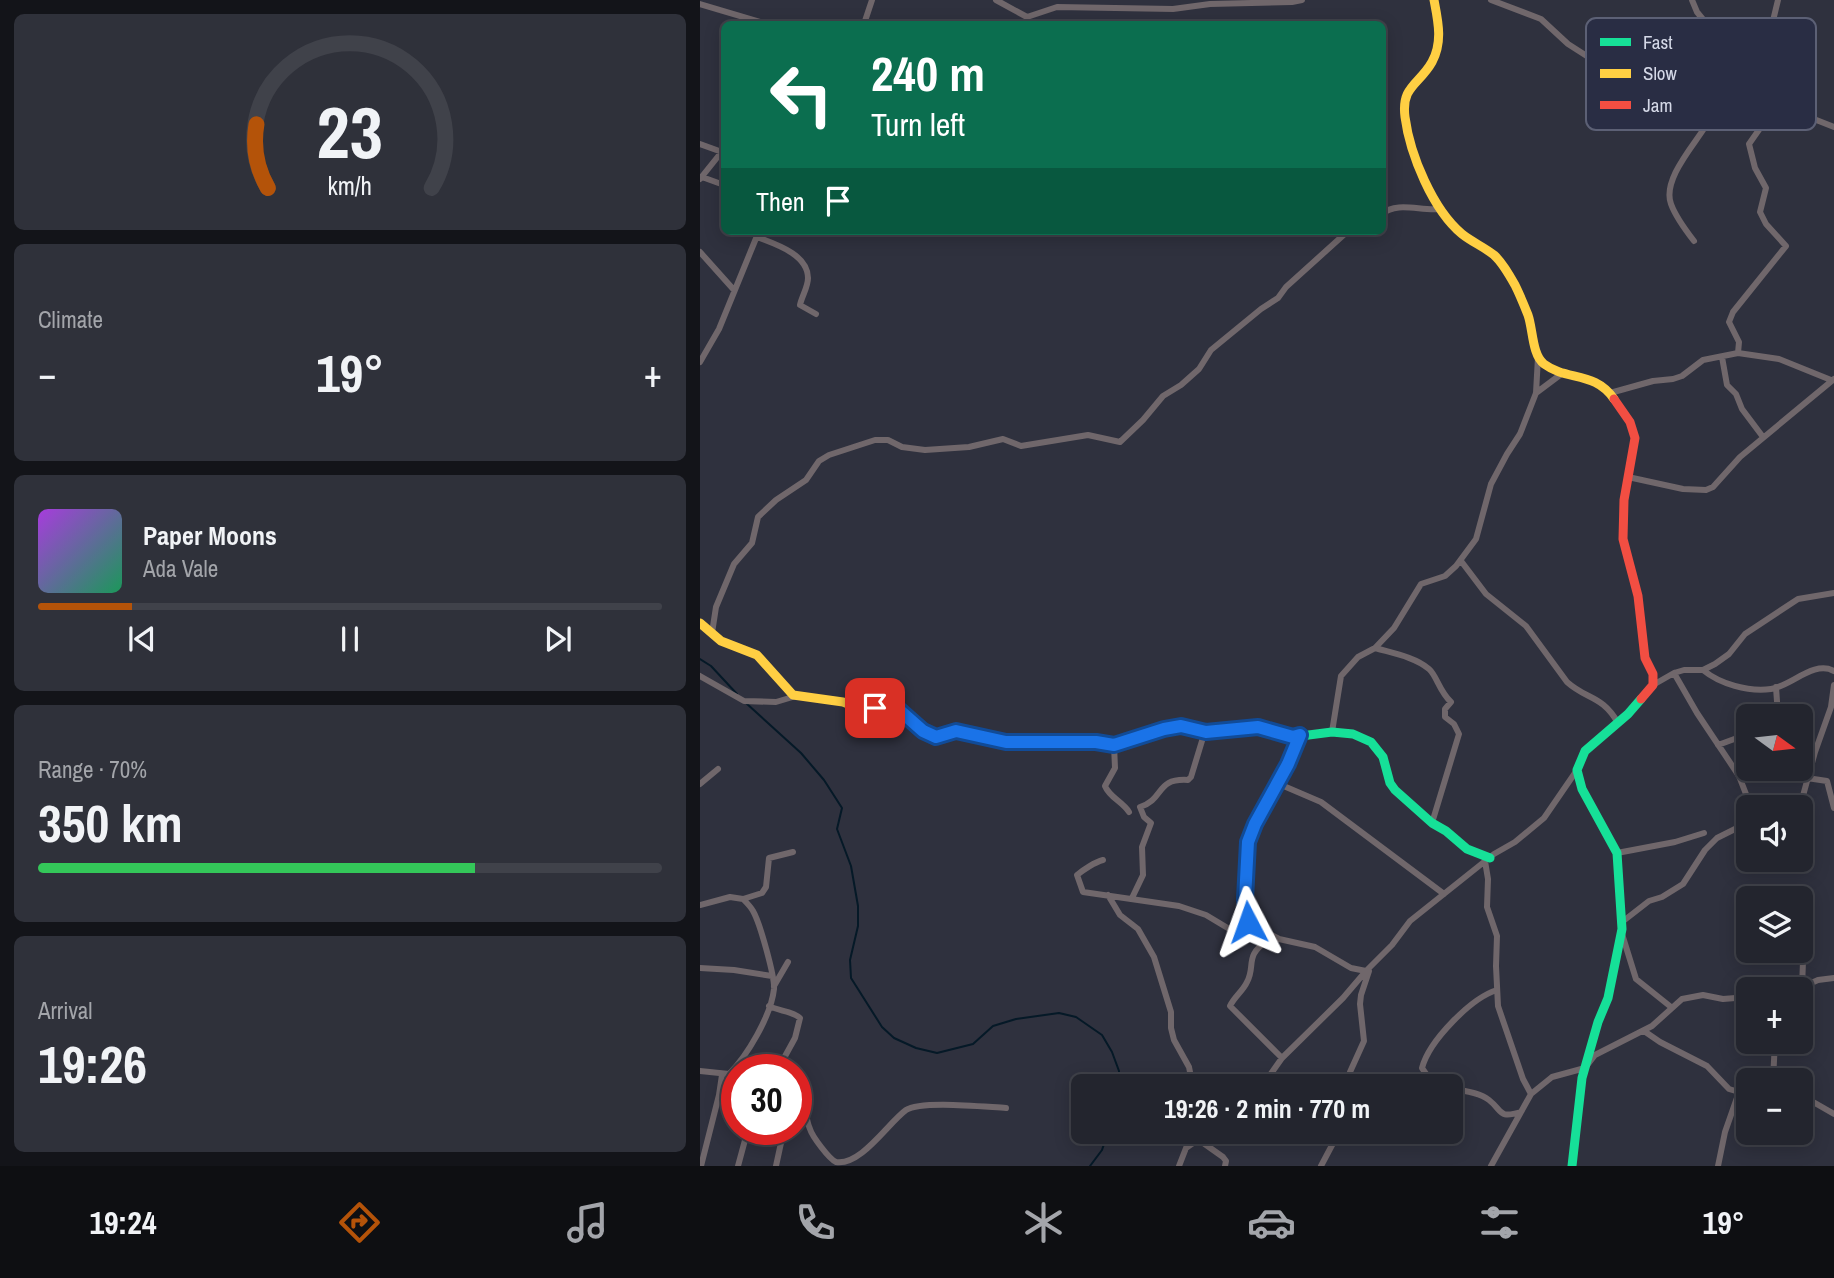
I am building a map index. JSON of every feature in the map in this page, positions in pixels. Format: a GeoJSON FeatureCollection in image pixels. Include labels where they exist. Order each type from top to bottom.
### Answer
{"type":"FeatureCollection","features":[{"type":"Feature","properties":{"kind":"street"},"geometry":{"type":"LineString","coordinates":[[865,21],[872,0]]}},
{"type":"Feature","properties":{"kind":"street"},"geometry":{"type":"LineString","coordinates":[[996,0],[1027,17]]}},
{"type":"Feature","properties":{"kind":"street"},"geometry":{"type":"LineString","coordinates":[[1024,21],[1027,17],[1057,7],[1173,9],[1210,4],[1302,0]]}},
{"type":"Feature","properties":{"kind":"street"},"geometry":{"type":"LineString","coordinates":[[1332,732],[1341,676],[1358,657],[1375,648],[1402,617],[1420,584],[1445,576],[1461,561],[1476,539],[1491,484],[1520,433],[1536,393],[1538,356],[1522,298],[1507,271],[1484,247],[1453,226],[1439,209],[1409,136],[1404,103],[1409,89],[1432,62],[1439,41],[1440,26],[1434,0]]}},
{"type":"Feature","properties":{"kind":"street"},"geometry":{"type":"LineString","coordinates":[[1491,0],[1541,19],[1568,44],[1586,56]]}},
{"type":"Feature","properties":{"kind":"street"},"geometry":{"type":"LineString","coordinates":[[1692,0],[1702,18]]}},
{"type":"Feature","properties":{"kind":"street"},"geometry":{"type":"LineString","coordinates":[[1773,18],[1778,0]]}},
{"type":"Feature","properties":{"kind":"street"},"geometry":{"type":"LineString","coordinates":[[1044,1],[1047,9]]}},
{"type":"Feature","properties":{"kind":"street"},"geometry":{"type":"LineString","coordinates":[[700,4],[757,21]]}},
{"type":"Feature","properties":{"kind":"street"},"geometry":{"type":"LineString","coordinates":[[1816,120],[1834,127]]}},
{"type":"Feature","properties":{"kind":"street"},"geometry":{"type":"LineString","coordinates":[[1694,241],[1670,203],[1670,194],[1682,159],[1703,130]]}},
{"type":"Feature","properties":{"kind":"street"},"geometry":{"type":"LineString","coordinates":[[1738,353],[1739,342],[1730,323],[1733,313],[1786,246],[1766,224],[1760,212],[1766,188],[1755,168],[1749,144],[1757,130]]}},
{"type":"Feature","properties":{"kind":"street"},"geometry":{"type":"LineString","coordinates":[[700,144],[721,149]]}},
{"type":"Feature","properties":{"kind":"street"},"geometry":{"type":"LineString","coordinates":[[721,153],[701,178],[721,184]]}},
{"type":"Feature","properties":{"kind":"street"},"geometry":{"type":"LineString","coordinates":[[1386,211],[1409,207],[1426,211],[1439,209]]}},
{"type":"Feature","properties":{"kind":"street"},"geometry":{"type":"LineString","coordinates":[[700,362],[719,329],[758,235]]}},
{"type":"Feature","properties":{"kind":"street"},"geometry":{"type":"LineString","coordinates":[[760,235],[797,256],[806,268],[808,276],[800,305],[816,314]]}},
{"type":"Feature","properties":{"kind":"street"},"geometry":{"type":"LineString","coordinates":[[712,633],[716,607],[734,564],[751,543],[758,517],[776,500],[806,480],[819,461],[875,440],[888,440],[902,447],[925,450],[969,447],[1003,439],[1021,446],[1088,435],[1120,442],[1163,396],[1199,369],[1211,350],[1278,298],[1286,287],[1344,235]]}},
{"type":"Feature","properties":{"kind":"street"},"geometry":{"type":"LineString","coordinates":[[700,252],[734,290]]}},
{"type":"Feature","properties":{"kind":"street"},"geometry":{"type":"LineString","coordinates":[[1610,393],[1653,381],[1673,379],[1682,376],[1703,360],[1738,353],[1779,359],[1833,379]]}},
{"type":"Feature","properties":{"kind":"street"},"geometry":{"type":"LineString","coordinates":[[1538,356],[1546,366],[1598,382],[1610,393],[1630,422],[1634,438],[1624,500],[1623,539],[1638,596],[1645,658],[1650,667],[1653,685]]}},
{"type":"Feature","properties":{"kind":"street"},"geometry":{"type":"LineString","coordinates":[[1723,357],[1727,385],[1736,394],[1742,409],[1763,437]]}},
{"type":"Feature","properties":{"kind":"street"},"geometry":{"type":"LineString","coordinates":[[1536,393],[1564,372]]}},
{"type":"Feature","properties":{"kind":"street"},"geometry":{"type":"LineString","coordinates":[[1628,477],[1683,489],[1706,490],[1713,487],[1740,457],[1833,379]]}},
{"type":"Feature","properties":{"kind":"street"},"geometry":{"type":"LineString","coordinates":[[1461,561],[1486,594],[1525,626],[1567,682],[1573,688],[1599,699],[1618,723]]}},
{"type":"Feature","properties":{"kind":"street"},"geometry":{"type":"LineString","coordinates":[[1271,1074],[1282,1058],[1343,998],[1410,920],[1544,818],[1577,770],[1585,751],[1638,705],[1653,685],[1684,670],[1703,670],[1728,654],[1745,634],[1798,599],[1834,593]]}},
{"type":"Feature","properties":{"kind":"street"},"geometry":{"type":"LineString","coordinates":[[700,623],[721,641],[757,655],[788,692],[797,696],[843,702],[866,710],[897,708],[923,731],[936,737],[956,731],[1006,742],[1096,742],[1114,745],[1181,726],[1205,732],[1258,727],[1293,737],[1332,732],[1353,734],[1371,742],[1383,757],[1390,783],[1395,790],[1467,849],[1488,859]]}},
{"type":"Feature","properties":{"kind":"street"},"geometry":{"type":"LineString","coordinates":[[1375,648],[1409,658],[1430,670],[1441,693],[1451,702],[1445,709],[1445,717],[1454,724],[1458,734],[1432,823]]}},
{"type":"Feature","properties":{"kind":"street"},"geometry":{"type":"LineString","coordinates":[[1703,670],[1724,684],[1760,688],[1776,687],[1807,672],[1827,668],[1834,671]]}},
{"type":"Feature","properties":{"kind":"street"},"geometry":{"type":"LineString","coordinates":[[1674,673],[1696,713],[1740,776],[1748,795]]}},
{"type":"Feature","properties":{"kind":"street"},"geometry":{"type":"LineString","coordinates":[[700,676],[744,701],[776,702],[797,696]]}},
{"type":"Feature","properties":{"kind":"street"},"geometry":{"type":"LineString","coordinates":[[1813,760],[1831,707],[1834,685]]}},
{"type":"Feature","properties":{"kind":"street"},"geometry":{"type":"LineString","coordinates":[[1776,687],[1777,704]]}},
{"type":"Feature","properties":{"kind":"street"},"geometry":{"type":"LineString","coordinates":[[1132,898],[1143,875],[1142,847],[1151,823],[1144,817],[1140,807],[1154,799],[1167,782],[1174,779],[1188,780],[1191,777],[1205,732]]}},
{"type":"Feature","properties":{"kind":"street"},"geometry":{"type":"LineString","coordinates":[[1300,735],[1279,784],[1255,824],[1248,842],[1245,899],[1248,922],[1279,939],[1315,947],[1351,968],[1369,969]]}},
{"type":"Feature","properties":{"kind":"street"},"geometry":{"type":"LineString","coordinates":[[1718,745],[1736,738]]}},
{"type":"Feature","properties":{"kind":"street"},"geometry":{"type":"LineString","coordinates":[[1114,745],[1115,768],[1105,786],[1109,795],[1129,812]]}},
{"type":"Feature","properties":{"kind":"street"},"geometry":{"type":"LineString","coordinates":[[700,784],[719,769]]}},
{"type":"Feature","properties":{"kind":"street"},"geometry":{"type":"LineString","coordinates":[[1572,1166],[1585,1068],[1608,998],[1622,934],[1617,853],[1582,789],[1577,770]]}},
{"type":"Feature","properties":{"kind":"street"},"geometry":{"type":"LineString","coordinates":[[1813,779],[1827,781],[1834,808]]}},
{"type":"Feature","properties":{"kind":"street"},"geometry":{"type":"LineString","coordinates":[[1279,784],[1321,802],[1444,894]]}},
{"type":"Feature","properties":{"kind":"street"},"geometry":{"type":"LineString","coordinates":[[1622,922],[1649,901],[1662,897],[1683,884],[1705,850],[1717,838],[1736,830]]}},
{"type":"Feature","properties":{"kind":"street"},"geometry":{"type":"LineString","coordinates":[[1617,853],[1675,842],[1704,833]]}},
{"type":"Feature","properties":{"kind":"street"},"geometry":{"type":"LineString","coordinates":[[700,905],[730,897],[743,899],[762,893],[766,887],[769,859],[793,852]]}},
{"type":"Feature","properties":{"kind":"street"},"geometry":{"type":"LineString","coordinates":[[1488,859],[1487,907],[1497,936],[1499,1006],[1523,1079],[1531,1094]]}},
{"type":"Feature","properties":{"kind":"street"},"geometry":{"type":"LineString","coordinates":[[1103,860],[1095,862],[1077,875],[1083,892],[1179,906],[1206,915],[1231,930],[1269,940],[1279,939]]}},
{"type":"Feature","properties":{"kind":"street"},"geometry":{"type":"LineString","coordinates":[[1108,895],[1120,915],[1138,929],[1154,957],[1171,1012],[1174,1040],[1191,1074]]}},
{"type":"Feature","properties":{"kind":"street"},"geometry":{"type":"LineString","coordinates":[[743,899],[754,912],[758,923],[774,986]]}},
{"type":"Feature","properties":{"kind":"street"},"geometry":{"type":"LineString","coordinates":[[1622,934],[1636,979],[1671,1007]]}},
{"type":"Feature","properties":{"kind":"street"},"geometry":{"type":"LineString","coordinates":[[1269,940],[1262,944],[1250,960],[1249,980],[1230,1006],[1282,1058]]}},
{"type":"Feature","properties":{"kind":"street"},"geometry":{"type":"LineString","coordinates":[[746,1054],[769,1006],[774,986],[788,962]]}},
{"type":"Feature","properties":{"kind":"street"},"geometry":{"type":"LineString","coordinates":[[700,968],[772,976]]}},
{"type":"Feature","properties":{"kind":"street"},"geometry":{"type":"LineString","coordinates":[[1350,1074],[1364,1041],[1361,995],[1369,969]]}},
{"type":"Feature","properties":{"kind":"street"},"geometry":{"type":"LineString","coordinates":[[1813,982],[1834,978]]}},
{"type":"Feature","properties":{"kind":"street"},"geometry":{"type":"LineString","coordinates":[[1426,1074],[1422,1068],[1434,1043],[1467,1009],[1497,990]]}},
{"type":"Feature","properties":{"kind":"street"},"geometry":{"type":"LineString","coordinates":[[1495,1165],[1531,1094],[1552,1077],[1585,1068],[1595,1055],[1644,1031],[1682,999],[1691,996],[1736,998]]}},
{"type":"Feature","properties":{"kind":"street"},"geometry":{"type":"LineString","coordinates":[[769,1006],[797,1014],[800,1018],[795,1038],[786,1054]]}},
{"type":"Feature","properties":{"kind":"street"},"geometry":{"type":"LineString","coordinates":[[1644,1031],[1707,1066],[1722,1084],[1736,1091]]}},
{"type":"Feature","properties":{"kind":"street"},"geometry":{"type":"LineString","coordinates":[[700,1071],[721,1074]]}},
{"type":"Feature","properties":{"kind":"street"},"geometry":{"type":"LineString","coordinates":[[701,1166],[721,1090]]}},
{"type":"Feature","properties":{"kind":"street"},"geometry":{"type":"LineString","coordinates":[[1463,1092],[1486,1098],[1507,1116],[1521,1112]]}},
{"type":"Feature","properties":{"kind":"street"},"geometry":{"type":"LineString","coordinates":[[1718,1166],[1725,1132],[1736,1101]]}},
{"type":"Feature","properties":{"kind":"street"},"geometry":{"type":"LineString","coordinates":[[1813,1102],[1834,1114]]}},
{"type":"Feature","properties":{"kind":"street"},"geometry":{"type":"LineString","coordinates":[[812,1133],[832,1159],[841,1163],[859,1159],[891,1124],[911,1108],[931,1105],[1006,1108]]}},
{"type":"Feature","properties":{"kind":"street"},"geometry":{"type":"LineString","coordinates":[[700,1152],[707,1144]]}},
{"type":"Feature","properties":{"kind":"street"},"geometry":{"type":"LineString","coordinates":[[1178,1166],[1186,1148],[1192,1144]]}},
{"type":"Feature","properties":{"kind":"street"},"geometry":{"type":"LineString","coordinates":[[1205,1144],[1223,1157],[1225,1166]]}},
{"type":"Feature","properties":{"kind":"street"},"geometry":{"type":"LineString","coordinates":[[1321,1166],[1333,1144]]}},
{"type":"Feature","properties":{"kind":"street"},"geometry":{"type":"LineString","coordinates":[[738,1166],[744,1145]]}},
{"type":"Feature","properties":{"kind":"street"},"geometry":{"type":"LineString","coordinates":[[776,1166],[781,1145]]}},
{"type":"Feature","properties":{"kind":"waterway"},"geometry":{"type":"LineString","coordinates":[[700,659],[711,666],[737,694]]}},
{"type":"Feature","properties":{"kind":"waterway"},"geometry":{"type":"LineString","coordinates":[[746,703],[801,753],[824,780],[842,808],[837,829],[851,866],[858,906],[858,926],[850,960],[851,978],[882,1027],[894,1038],[916,1048],[937,1053],[973,1044],[993,1026],[1016,1019],[1059,1013],[1076,1017],[1102,1035],[1112,1052],[1119,1074]]}},
{"type":"Feature","properties":{"kind":"waterway"},"geometry":{"type":"LineString","coordinates":[[1090,1166],[1104,1144]]}},
{"type":"Feature","properties":{"kind":"traffic: fast"},"geometry":{"type":"LineString","coordinates":[[1572,1166],[1582,1078],[1608,998],[1622,929],[1617,853],[1582,789],[1577,770],[1585,751],[1628,714],[1641,699]]}},
{"type":"Feature","properties":{"kind":"traffic: fast"},"geometry":{"type":"LineString","coordinates":[[1139,737],[1181,726],[1206,732],[1258,727],[1293,737],[1332,732],[1353,734],[1371,742],[1383,757],[1390,783],[1395,790],[1467,849],[1490,858]]}},
{"type":"Feature","properties":{"kind":"traffic: slow"},"geometry":{"type":"LineString","coordinates":[[1434,0],[1439,31],[1438,47],[1427,70],[1408,92],[1404,107],[1412,148],[1424,181],[1451,224],[1494,255],[1506,269],[1528,315],[1540,360],[1562,373],[1598,384],[1614,399]]}},
{"type":"Feature","properties":{"kind":"traffic: slow"},"geometry":{"type":"LineString","coordinates":[[700,623],[721,641],[757,655],[793,695],[843,702],[866,711],[897,708],[923,731],[936,737],[956,731],[1006,742],[1096,742],[1114,745],[1139,737]]}},
{"type":"Feature","properties":{"kind":"traffic: jam"},"geometry":{"type":"LineString","coordinates":[[1614,399],[1630,422],[1635,438],[1624,500],[1623,539],[1638,596],[1645,658],[1653,674],[1653,685],[1641,699]]}},
{"type":"Feature","properties":{"kind":"route"},"geometry":{"type":"LineString","coordinates":[[875,708],[897,708],[931,736],[944,736],[956,731],[1006,742],[1096,742],[1114,745],[1181,726],[1206,732],[1258,727],[1293,737],[1300,735],[1279,784],[1255,824],[1248,842],[1245,899],[1248,922]]}}]}
